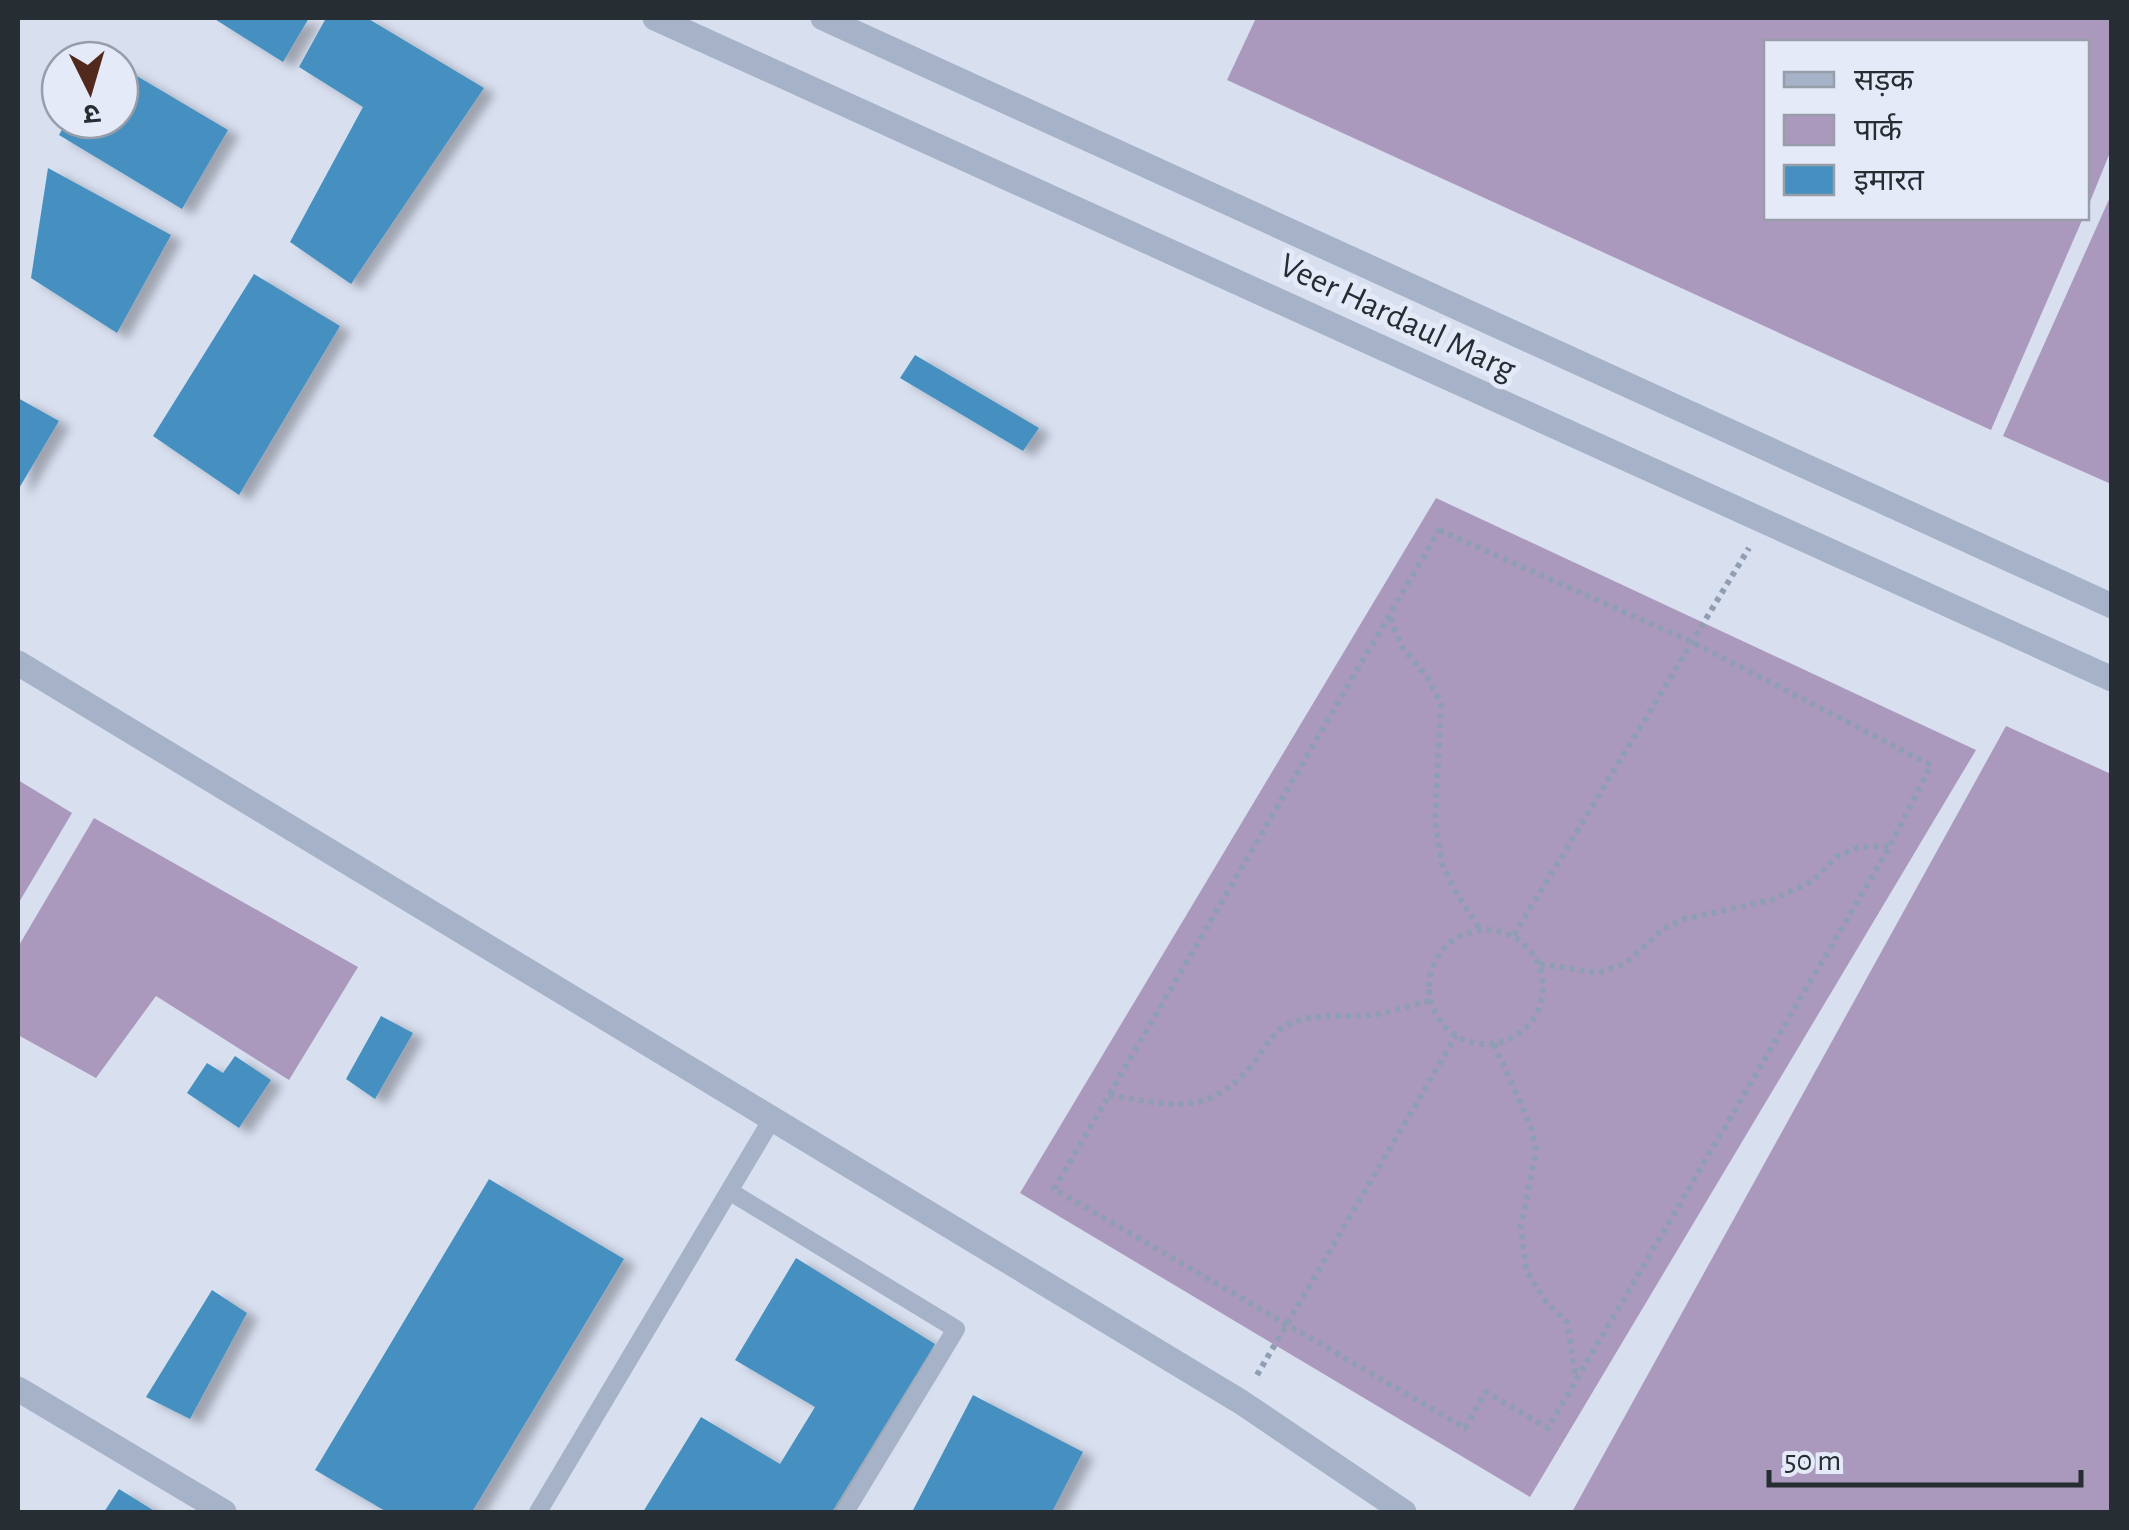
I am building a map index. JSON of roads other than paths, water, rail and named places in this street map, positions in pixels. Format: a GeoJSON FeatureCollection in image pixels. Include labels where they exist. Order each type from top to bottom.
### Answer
{"type":"FeatureCollection","features":[{"type":"Feature","properties":{"kind":"street","name":"Veer Hardaul Marg"},"geometry":{"type":"LineString","coordinates":[[655,18],[2112,679]]}},
{"type":"Feature","properties":{"kind":"street","name":"Veer Hardaul Marg"},"geometry":{"type":"LineString","coordinates":[[824,18],[2112,606]]}},
{"type":"Feature","properties":{"kind":"street"},"geometry":{"type":"LineString","coordinates":[[18,664],[1241,1402],[1391,1509]]}},
{"type":"Feature","properties":{"kind":"street"},"geometry":{"type":"LineString","coordinates":[[18,1389],[224,1512]]}},
{"type":"Feature","properties":{"kind":"lane"},"geometry":{"type":"LineString","coordinates":[[538,1512],[772,1119]]}},
{"type":"Feature","properties":{"kind":"lane"},"geometry":{"type":"LineString","coordinates":[[729,1190],[956,1329],[845,1512]]}}]}
